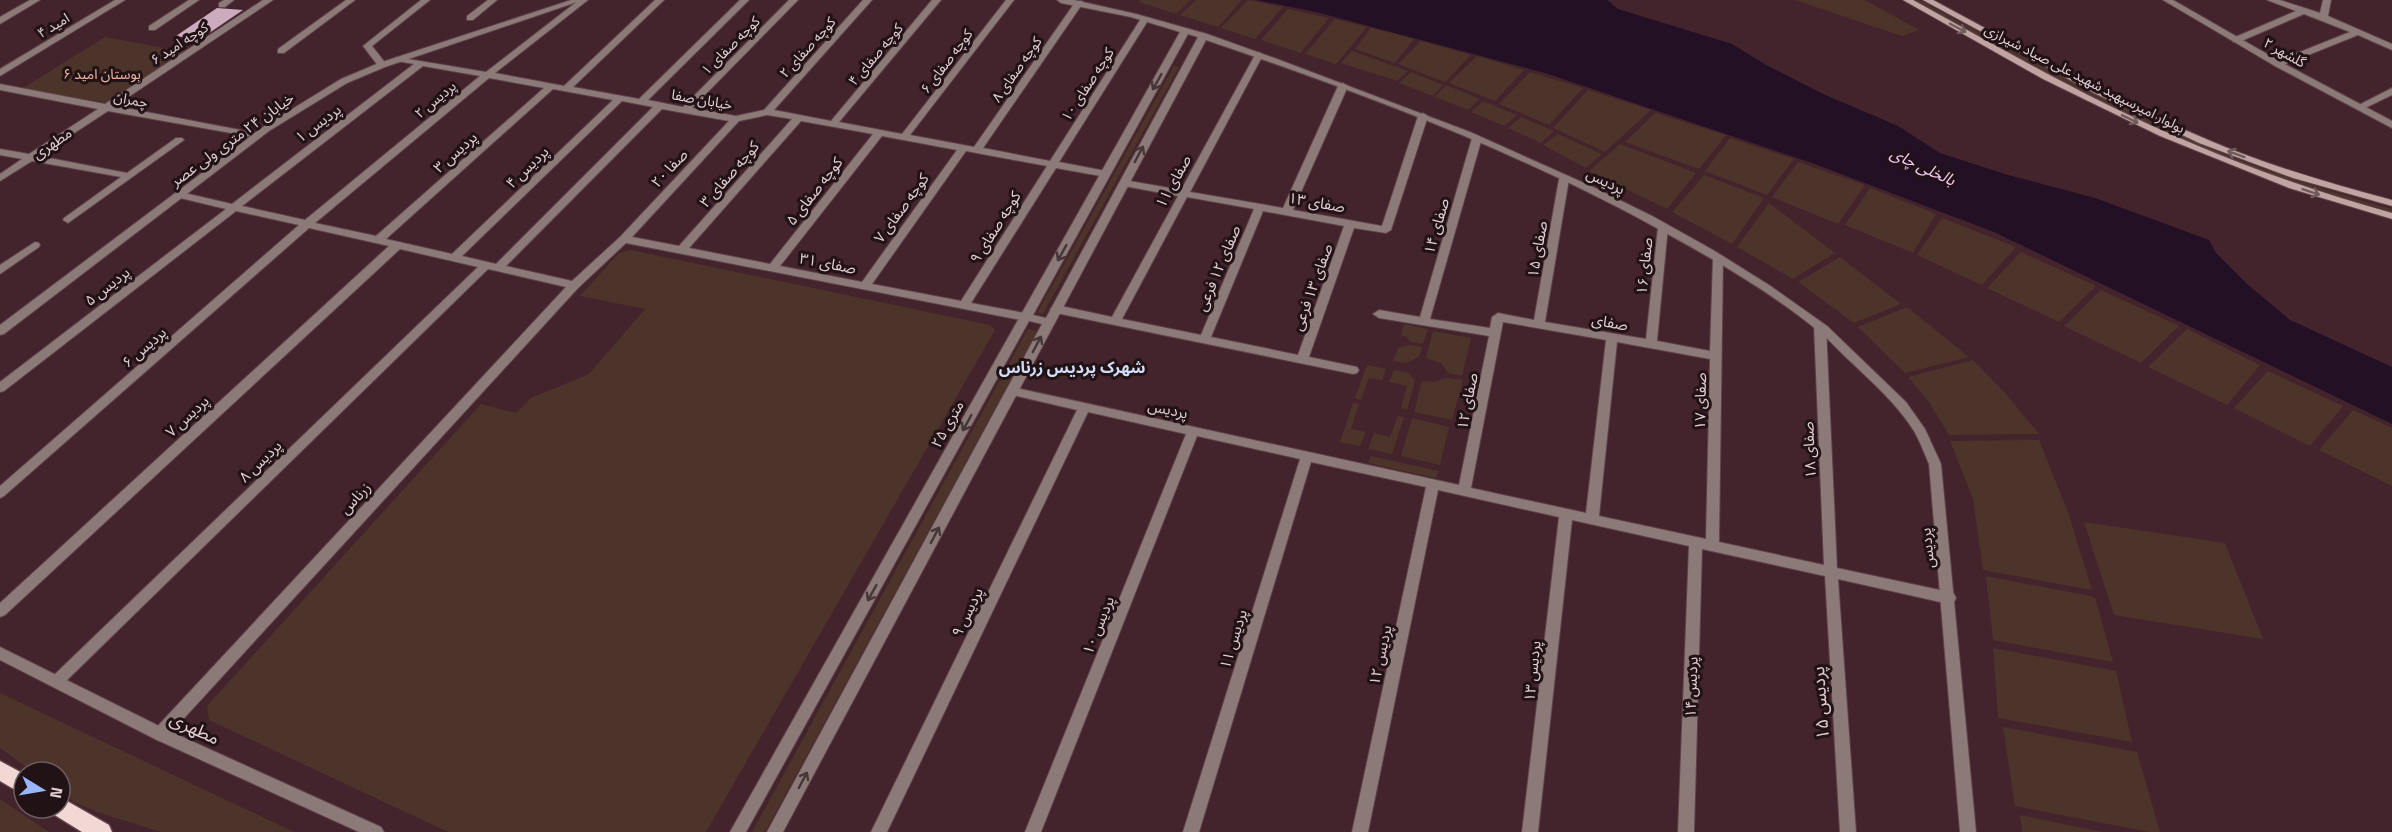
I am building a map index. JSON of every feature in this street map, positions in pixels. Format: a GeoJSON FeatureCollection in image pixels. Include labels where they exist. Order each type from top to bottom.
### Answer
{"type":"FeatureCollection","features":[{"type":"Feature","properties":{"kind":"highway"},"geometry":{"type":"LineString","coordinates":[[72,814],[101,832]]}},
{"type":"Feature","properties":{"kind":"main road","name":"بولوار امیرسپهبد شهید علی صیاد شیرازی"},"geometry":{"type":"LineString","coordinates":[[1907,0],[2072,90],[2198,150],[2338,201],[2392,216]]}},
{"type":"Feature","properties":{"kind":"main road","name":"بولوار امیرسپهبد شهید علی صیاد شیرازی"},"geometry":{"type":"LineString","coordinates":[[1927,0],[2140,112],[2204,141],[2273,168],[2392,203]]}},
{"type":"Feature","properties":{"kind":"street"},"geometry":{"type":"LineString","coordinates":[[0,21],[36,0]]}},
{"type":"Feature","properties":{"kind":"street","name":"امید ۴"},"geometry":{"type":"LineString","coordinates":[[0,73],[120,0]]}},
{"type":"Feature","properties":{"kind":"street"},"geometry":{"type":"LineString","coordinates":[[152,28],[195,0]]}},
{"type":"Feature","properties":{"kind":"street","name":"کوچه امید ۶"},"geometry":{"type":"LineString","coordinates":[[104,108],[269,0]]}},
{"type":"Feature","properties":{"kind":"street"},"geometry":{"type":"LineString","coordinates":[[281,51],[351,0]]}},
{"type":"Feature","properties":{"kind":"street"},"geometry":{"type":"LineString","coordinates":[[382,65],[367,46],[426,0]]}},
{"type":"Feature","properties":{"kind":"street"},"geometry":{"type":"LineString","coordinates":[[470,18],[493,0]]}},
{"type":"Feature","properties":{"kind":"street","name":"خیابان ۲۴ متری ولی عصر"},"geometry":{"type":"LineString","coordinates":[[0,331],[256,136],[311,99],[344,81],[382,65],[579,0]]}},
{"type":"Feature","properties":{"kind":"street","name":"پردیس ۲"},"geometry":{"type":"LineString","coordinates":[[307,224],[485,74],[584,0]]}},
{"type":"Feature","properties":{"kind":"street"},"geometry":{"type":"LineString","coordinates":[[566,89],[660,0]]}},
{"type":"Feature","properties":{"kind":"street"},"geometry":{"type":"LineString","coordinates":[[641,102],[745,0]]}},
{"type":"Feature","properties":{"kind":"street","name":"کوچه صفای ۱"},"geometry":{"type":"LineString","coordinates":[[686,110],[794,0]]}},
{"type":"Feature","properties":{"kind":"street","name":"کوچه صفای ۲"},"geometry":{"type":"LineString","coordinates":[[767,112],[868,0]]}},
{"type":"Feature","properties":{"kind":"street","name":"کوچه صفای ۴"},"geometry":{"type":"LineString","coordinates":[[833,124],[937,0]]}},
{"type":"Feature","properties":{"kind":"street","name":"کوچه صفای ۶"},"geometry":{"type":"LineString","coordinates":[[904,137],[1010,0]]}},
{"type":"Feature","properties":{"kind":"street","name":"پردیس"},"geometry":{"type":"LineString","coordinates":[[1061,0],[1145,19],[1203,36],[1344,86],[1477,138],[1663,227],[1718,258],[1820,326],[1882,385],[1915,422],[1935,464],[1968,832]]}},
{"type":"Feature","properties":{"kind":"street","name":"گلشهر ۲"},"geometry":{"type":"LineString","coordinates":[[2167,0],[2278,64],[2392,125]]}},
{"type":"Feature","properties":{"kind":"street"},"geometry":{"type":"LineString","coordinates":[[2271,0],[2323,17],[2392,46]]}},
{"type":"Feature","properties":{"kind":"street"},"geometry":{"type":"LineString","coordinates":[[2323,17],[2327,0]]}},
{"type":"Feature","properties":{"kind":"street","name":"کوچه صفای ۸"},"geometry":{"type":"LineString","coordinates":[[976,151],[1079,3]]}},
{"type":"Feature","properties":{"kind":"street"},"geometry":{"type":"LineString","coordinates":[[2236,40],[2303,11]]}},
{"type":"Feature","properties":{"kind":"street","name":"کوچه صفای ۱۰"},"geometry":{"type":"LineString","coordinates":[[1052,165],[1145,19]]}},
{"type":"Feature","properties":{"kind":"street","name":"۲۵ متری"},"geometry":{"type":"LineString","coordinates":[[738,832],[1185,31]]}},
{"type":"Feature","properties":{"kind":"street"},"geometry":{"type":"LineString","coordinates":[[2278,64],[2358,32]]}},
{"type":"Feature","properties":{"kind":"street"},"geometry":{"type":"LineString","coordinates":[[776,832],[1203,36]]}},
{"type":"Feature","properties":{"kind":"street","name":"صفای ۱۱"},"geometry":{"type":"LineString","coordinates":[[1114,321],[1260,55]]}},
{"type":"Feature","properties":{"kind":"street","name":"خیابان صفا"},"geometry":{"type":"LineString","coordinates":[[399,59],[736,119],[767,112],[1106,174]]}},
{"type":"Feature","properties":{"kind":"street","name":"پردیس ۱"},"geometry":{"type":"LineString","coordinates":[[232,207],[421,63]]}},
{"type":"Feature","properties":{"kind":"street","name":"پردیس ۳"},"geometry":{"type":"LineString","coordinates":[[378,240],[551,86]]}},
{"type":"Feature","properties":{"kind":"street"},"geometry":{"type":"LineString","coordinates":[[1287,212],[1344,86]]}},
{"type":"Feature","properties":{"kind":"street","name":"چمران"},"geometry":{"type":"LineString","coordinates":[[0,87],[256,136]]}},
{"type":"Feature","properties":{"kind":"street"},"geometry":{"type":"LineString","coordinates":[[2360,107],[2392,91]]}},
{"type":"Feature","properties":{"kind":"street","name":"پردیس ۴"},"geometry":{"type":"LineString","coordinates":[[454,258],[620,98]]}},
{"type":"Feature","properties":{"kind":"street","name":"پردیس ۸"},"geometry":{"type":"LineString","coordinates":[[57,681],[660,105]]}},
{"type":"Feature","properties":{"kind":"street","name":"مطهری"},"geometry":{"type":"LineString","coordinates":[[0,178],[104,108]]}},
{"type":"Feature","properties":{"kind":"street","name":"صفای ۱۳"},"geometry":{"type":"LineString","coordinates":[[1124,183],[1386,230],[1423,116]]}},
{"type":"Feature","properties":{"kind":"street","name":"کوچه صفای ۳"},"geometry":{"type":"LineString","coordinates":[[682,250],[798,118]]}},
{"type":"Feature","properties":{"kind":"street","name":"صفا ۲۰"},"geometry":{"type":"LineString","coordinates":[[624,239],[736,119]]}},
{"type":"Feature","properties":{"kind":"street","name":"کوچه صفای ۵"},"geometry":{"type":"LineString","coordinates":[[772,268],[879,133]]}},
{"type":"Feature","properties":{"kind":"street","name":"صفای ۱۴"},"geometry":{"type":"LineString","coordinates":[[1424,321],[1477,138]]}},
{"type":"Feature","properties":{"kind":"street"},"geometry":{"type":"LineString","coordinates":[[68,220],[180,140]]}},
{"type":"Feature","properties":{"kind":"street","name":"کوچه صفای ۷"},"geometry":{"type":"LineString","coordinates":[[864,286],[963,148]]}},
{"type":"Feature","properties":{"kind":"street"},"geometry":{"type":"LineString","coordinates":[[0,152],[129,176]]}},
{"type":"Feature","properties":{"kind":"street","name":"کوچه صفای ۹"},"geometry":{"type":"LineString","coordinates":[[964,305],[1052,165]]}},
{"type":"Feature","properties":{"kind":"street","name":"صفای ۱۵"},"geometry":{"type":"LineString","coordinates":[[1539,325],[1564,179]]}},
{"type":"Feature","properties":{"kind":"street"},"geometry":{"type":"LineString","coordinates":[[180,195],[574,285]]}},
{"type":"Feature","properties":{"kind":"street","name":"پردیس ۵"},"geometry":{"type":"LineString","coordinates":[[0,388],[232,207]]}},
{"type":"Feature","properties":{"kind":"street","name":"صفای ۱۲ فرعی"},"geometry":{"type":"LineString","coordinates":[[1204,340],[1260,207]]}},
{"type":"Feature","properties":{"kind":"street","name":"پردیس ۶"},"geometry":{"type":"LineString","coordinates":[[0,493],[307,224]]}},
{"type":"Feature","properties":{"kind":"street","name":"صفای ۱۳ فرعی"},"geometry":{"type":"LineString","coordinates":[[1302,360],[1350,224]]}},
{"type":"Feature","properties":{"kind":"street","name":"صفای ۱۶"},"geometry":{"type":"LineString","coordinates":[[1651,344],[1663,227]]}},
{"type":"Feature","properties":{"kind":"street","name":"صفای ۳۱"},"geometry":{"type":"LineString","coordinates":[[624,239],[1049,322]]}},
{"type":"Feature","properties":{"kind":"street","name":"زرناس"},"geometry":{"type":"LineString","coordinates":[[160,734],[574,285],[624,239]]}},
{"type":"Feature","properties":{"kind":"street"},"geometry":{"type":"LineString","coordinates":[[0,270],[34,245]]}},
{"type":"Feature","properties":{"kind":"street","name":"پردیس ۷"},"geometry":{"type":"LineString","coordinates":[[0,611],[397,245]]}},
{"type":"Feature","properties":{"kind":"street","name":"صفای ۱۷"},"geometry":{"type":"LineString","coordinates":[[1712,545],[1718,258]]}},
{"type":"Feature","properties":{"kind":"street"},"geometry":{"type":"LineString","coordinates":[[1056,309],[1353,370]]}},
{"type":"Feature","properties":{"kind":"street"},"geometry":{"type":"LineString","coordinates":[[1379,314],[1495,333]]}},
{"type":"Feature","properties":{"kind":"street","name":"صفای"},"geometry":{"type":"LineString","coordinates":[[1498,317],[1716,356]]}},
{"type":"Feature","properties":{"kind":"street","name":"صفای ۱۲"},"geometry":{"type":"LineString","coordinates":[[1464,491],[1498,317]]}},
{"type":"Feature","properties":{"kind":"street","name":"صفای ۱۸"},"geometry":{"type":"LineString","coordinates":[[1820,326],[1831,572]]}},
{"type":"Feature","properties":{"kind":"street"},"geometry":{"type":"LineString","coordinates":[[1592,519],[1612,338]]}},
{"type":"Feature","properties":{"kind":"street","name":"پردیس"},"geometry":{"type":"LineString","coordinates":[[1012,391],[1948,597]]}},
{"type":"Feature","properties":{"kind":"street","name":"پردیس ۹"},"geometry":{"type":"LineString","coordinates":[[879,832],[1084,407]]}},
{"type":"Feature","properties":{"kind":"street","name":"پردیس ۱۰"},"geometry":{"type":"LineString","coordinates":[[1033,832],[1193,431]]}},
{"type":"Feature","properties":{"kind":"street","name":"پردیس ۱۱"},"geometry":{"type":"LineString","coordinates":[[1191,832],[1307,456]]}},
{"type":"Feature","properties":{"kind":"street","name":"پردیس ۱۲"},"geometry":{"type":"LineString","coordinates":[[1360,832],[1433,484]]}},
{"type":"Feature","properties":{"kind":"street","name":"پردیس ۱۳"},"geometry":{"type":"LineString","coordinates":[[1530,832],[1566,513]]}},
{"type":"Feature","properties":{"kind":"street","name":"پردیس ۱۴"},"geometry":{"type":"LineString","coordinates":[[1686,832],[1696,542]]}},
{"type":"Feature","properties":{"kind":"street","name":"پردیس ۱۵"},"geometry":{"type":"LineString","coordinates":[[1831,572],[1848,832]]}},
{"type":"Feature","properties":{"kind":"street","name":"مطهری"},"geometry":{"type":"LineString","coordinates":[[0,653],[160,734],[358,827],[376,832]]}},
{"type":"Feature","properties":{"kind":"green space"},"geometry":{"type":"Polygon","coordinates":[[[1141,0],[1190,0],[1176,14],[1139,2],[1141,0]]]}},
{"type":"Feature","properties":{"kind":"green space"},"geometry":{"type":"Polygon","coordinates":[[[1196,0],[1242,0],[1218,27],[1180,15],[1196,0]]]}},
{"type":"Feature","properties":{"kind":"green space"},"geometry":{"type":"Polygon","coordinates":[[[1248,0],[1283,7],[1255,39],[1221,28],[1248,0]]]}},
{"type":"Feature","properties":{"kind":"green space"},"geometry":{"type":"Polygon","coordinates":[[[1795,0],[1865,0],[1919,30],[1902,36],[1795,0]]]}},
{"type":"Feature","properties":{"kind":"green space"},"geometry":{"type":"Polygon","coordinates":[[[1912,0],[1919,0],[2090,91],[2194,141],[2292,178],[2392,209],[2392,212],[2279,178],[2196,146],[2071,86],[1912,0]]]}},
{"type":"Feature","properties":{"kind":"green space"},"geometry":{"type":"Polygon","coordinates":[[[1288,9],[1329,18],[1300,53],[1261,40],[1288,9]]]}},
{"type":"Feature","properties":{"kind":"green space"},"geometry":{"type":"Polygon","coordinates":[[[1335,19],[1367,27],[1336,64],[1305,54],[1335,19]]]}},
{"type":"Feature","properties":{"kind":"green space"},"geometry":{"type":"Polygon","coordinates":[[[1371,28],[1414,39],[1395,63],[1355,49],[1371,28]]]}},
{"type":"Feature","properties":{"kind":"green space","name":"بوستان امید ۶"},"geometry":{"type":"Polygon","coordinates":[[[105,37],[186,52],[108,103],[23,88],[105,37]]]}},
{"type":"Feature","properties":{"kind":"green space"},"geometry":{"type":"Polygon","coordinates":[[[1421,41],[1471,55],[1445,82],[1398,64],[1421,41]]]}},
{"type":"Feature","properties":{"kind":"green space"},"geometry":{"type":"Polygon","coordinates":[[[1352,51],[1408,71],[1397,81],[1341,63],[1352,51]]]}},
{"type":"Feature","properties":{"kind":"green space"},"geometry":{"type":"Polygon","coordinates":[[[1477,56],[1524,70],[1495,101],[1449,83],[1477,56]]]}},
{"type":"Feature","properties":{"kind":"green space"},"geometry":{"type":"Polygon","coordinates":[[[1174,66],[1179,67],[1043,314],[1037,313],[1174,66]]]}},
{"type":"Feature","properties":{"kind":"green space"},"geometry":{"type":"Polygon","coordinates":[[[1411,72],[1443,85],[1433,96],[1399,83],[1411,72]]]}},
{"type":"Feature","properties":{"kind":"green space"},"geometry":{"type":"Polygon","coordinates":[[[1530,72],[1583,88],[1549,125],[1499,104],[1530,72]]]}},
{"type":"Feature","properties":{"kind":"green space"},"geometry":{"type":"Polygon","coordinates":[[[1446,85],[1480,99],[1468,110],[1435,97],[1446,85]]]}},
{"type":"Feature","properties":{"kind":"green space"},"geometry":{"type":"Polygon","coordinates":[[[1588,90],[1651,110],[1605,152],[1553,128],[1588,90]]]}},
{"type":"Feature","properties":{"kind":"green space"},"geometry":{"type":"Polygon","coordinates":[[[1483,101],[1517,115],[1504,126],[1471,112],[1483,101]]]}},
{"type":"Feature","properties":{"kind":"green space"},"geometry":{"type":"Polygon","coordinates":[[[1655,113],[1726,135],[1699,169],[1625,142],[1655,113]]]}},
{"type":"Feature","properties":{"kind":"green space"},"geometry":{"type":"Polygon","coordinates":[[[1521,117],[1554,131],[1541,143],[1508,128],[1521,117]]]}},
{"type":"Feature","properties":{"kind":"green space"},"geometry":{"type":"Polygon","coordinates":[[[1558,134],[1602,154],[1586,168],[1543,145],[1558,134]]]}},
{"type":"Feature","properties":{"kind":"green space"},"geometry":{"type":"Polygon","coordinates":[[[1730,138],[1794,159],[1767,195],[1705,171],[1730,138]]]}},
{"type":"Feature","properties":{"kind":"green space"},"geometry":{"type":"Polygon","coordinates":[[[1620,144],[1696,173],[1667,209],[1589,171],[1620,144]]]}},
{"type":"Feature","properties":{"kind":"green space"},"geometry":{"type":"Polygon","coordinates":[[[1798,162],[1865,185],[1838,224],[1772,197],[1798,162]]]}},
{"type":"Feature","properties":{"kind":"green space"},"geometry":{"type":"Polygon","coordinates":[[[1704,175],[1764,198],[1732,244],[1672,212],[1704,175]]]}},
{"type":"Feature","properties":{"kind":"green space"},"geometry":{"type":"Polygon","coordinates":[[[1870,188],[1936,214],[1913,253],[1845,225],[1870,188]]]}},
{"type":"Feature","properties":{"kind":"green space"},"geometry":{"type":"Polygon","coordinates":[[[1769,203],[1835,253],[1793,279],[1737,247],[1769,203]]]}},
{"type":"Feature","properties":{"kind":"green space"},"geometry":{"type":"Polygon","coordinates":[[[1942,218],[2016,247],[1982,285],[1917,255],[1942,218]]]}},
{"type":"Feature","properties":{"kind":"green space"},"geometry":{"type":"Polygon","coordinates":[[[631,250],[990,325],[995,330],[706,832],[448,832],[209,720],[207,706],[481,404],[516,413],[531,398],[589,374],[645,309],[580,296],[619,253],[631,250]]]}},
{"type":"Feature","properties":{"kind":"green space"},"geometry":{"type":"Polygon","coordinates":[[[2021,252],[2096,286],[2059,322],[1987,288],[2021,252]]]}},
{"type":"Feature","properties":{"kind":"green space"},"geometry":{"type":"Polygon","coordinates":[[[1840,257],[1901,304],[1854,323],[1798,282],[1840,257]]]}},
{"type":"Feature","properties":{"kind":"green space"},"geometry":{"type":"Polygon","coordinates":[[[2101,290],[2179,326],[2141,363],[2064,326],[2101,290]]]}},
{"type":"Feature","properties":{"kind":"green space"},"geometry":{"type":"Polygon","coordinates":[[[1907,307],[1969,357],[1905,373],[1858,327],[1907,307]]]}},
{"type":"Feature","properties":{"kind":"green space"},"geometry":{"type":"Polygon","coordinates":[[[1404,324],[1428,329],[1423,344],[1410,342],[1407,337],[1401,335],[1404,324]]]}},
{"type":"Feature","properties":{"kind":"green space"},"geometry":{"type":"Polygon","coordinates":[[[1028,329],[1037,331],[765,832],[752,832],[1028,329]]]}},
{"type":"Feature","properties":{"kind":"green space"},"geometry":{"type":"Polygon","coordinates":[[[2187,329],[2260,365],[2227,405],[2148,367],[2187,329]]]}},
{"type":"Feature","properties":{"kind":"green space"},"geometry":{"type":"Polygon","coordinates":[[[1433,331],[1471,338],[1462,376],[1448,373],[1441,363],[1426,358],[1433,331]]]}},
{"type":"Feature","properties":{"kind":"green space"},"geometry":{"type":"Polygon","coordinates":[[[1409,345],[1422,347],[1419,357],[1406,363],[1393,361],[1398,348],[1409,345]]]}},
{"type":"Feature","properties":{"kind":"green space"},"geometry":{"type":"Polygon","coordinates":[[[1973,360],[2006,394],[2039,434],[1949,435],[1929,402],[1908,377],[1973,360]]]}},
{"type":"Feature","properties":{"kind":"green space"},"geometry":{"type":"Polygon","coordinates":[[[1367,365],[1386,369],[1382,380],[1369,378],[1361,400],[1355,398],[1367,365]]]}},
{"type":"Feature","properties":{"kind":"green space"},"geometry":{"type":"Polygon","coordinates":[[[1394,370],[1409,373],[1415,381],[1407,410],[1401,408],[1407,386],[1389,382],[1394,370]]]}},
{"type":"Feature","properties":{"kind":"green space"},"geometry":{"type":"Polygon","coordinates":[[[2268,371],[2343,406],[2310,446],[2234,408],[2268,371]]]}},
{"type":"Feature","properties":{"kind":"green space"},"geometry":{"type":"Polygon","coordinates":[[[1447,378],[1463,380],[1452,420],[1414,412],[1422,381],[1434,382],[1447,378]]]}},
{"type":"Feature","properties":{"kind":"green space"},"geometry":{"type":"Polygon","coordinates":[[[1353,403],[1359,404],[1351,429],[1366,432],[1360,446],[1340,442],[1353,403]]]}},
{"type":"Feature","properties":{"kind":"green space"},"geometry":{"type":"Polygon","coordinates":[[[2353,410],[2392,428],[2392,486],[2319,450],[2353,410]]]}},
{"type":"Feature","properties":{"kind":"green space"},"geometry":{"type":"Polygon","coordinates":[[[1398,416],[1404,417],[1392,454],[1368,449],[1374,433],[1390,437],[1398,416]]]}},
{"type":"Feature","properties":{"kind":"green space"},"geometry":{"type":"Polygon","coordinates":[[[1412,418],[1449,427],[1440,465],[1401,456],[1412,418]]]}},
{"type":"Feature","properties":{"kind":"green space"},"geometry":{"type":"Polygon","coordinates":[[[2039,440],[2068,512],[2092,590],[1983,570],[1973,499],[1950,441],[2039,440]]]}},
{"type":"Feature","properties":{"kind":"green space"},"geometry":{"type":"Polygon","coordinates":[[[1371,456],[1439,471],[1436,478],[1368,463],[1371,456]]]}},
{"type":"Feature","properties":{"kind":"green space"},"geometry":{"type":"Polygon","coordinates":[[[2084,522],[2225,543],[2263,639],[2114,615],[2084,522]]]}},
{"type":"Feature","properties":{"kind":"green space"},"geometry":{"type":"Polygon","coordinates":[[[1986,576],[2095,597],[2113,662],[1993,640],[1986,576]]]}},
{"type":"Feature","properties":{"kind":"green space"},"geometry":{"type":"Polygon","coordinates":[[[1993,648],[2116,671],[2132,742],[1998,718],[1993,648]]]}},
{"type":"Feature","properties":{"kind":"green space"},"geometry":{"type":"Polygon","coordinates":[[[0,693],[294,832],[161,832],[97,812],[72,800],[72,760],[16,760],[0,748],[0,693]]]}},
{"type":"Feature","properties":{"kind":"green space"},"geometry":{"type":"Polygon","coordinates":[[[2003,727],[2137,752],[2160,832],[2149,832],[2015,806],[2003,727]]]}},
{"type":"Feature","properties":{"kind":"green space"},"geometry":{"type":"Polygon","coordinates":[[[0,799],[12,807],[12,820],[31,820],[49,832],[0,832],[0,799]]]}},
{"type":"Feature","properties":{"kind":"green space"},"geometry":{"type":"Polygon","coordinates":[[[2020,815],[2103,832],[2022,832],[2020,815]]]}},
{"type":"Feature","properties":{"kind":"water","name":"بالخلی چای"},"geometry":{"type":"Polygon","coordinates":[[[1256,0],[1607,0],[1618,9],[1732,44],[1766,65],[1823,94],[1898,126],[1940,153],[2008,175],[2095,198],[2209,240],[2216,253],[2247,284],[2290,320],[2392,367],[2392,424],[1994,232],[1812,163],[1545,73],[1316,12],[1256,0]]]}},
{"type":"Feature","properties":{"kind":"building"},"geometry":{"type":"Polygon","coordinates":[[[217,8],[243,10],[199,40],[176,36],[217,8]]]}},
{"type":"Feature","properties":{"kind":"district","name":"شهرک پردیس زرناس"},"geometry":{"type":"Point","coordinates":[1072,367]}}]}
